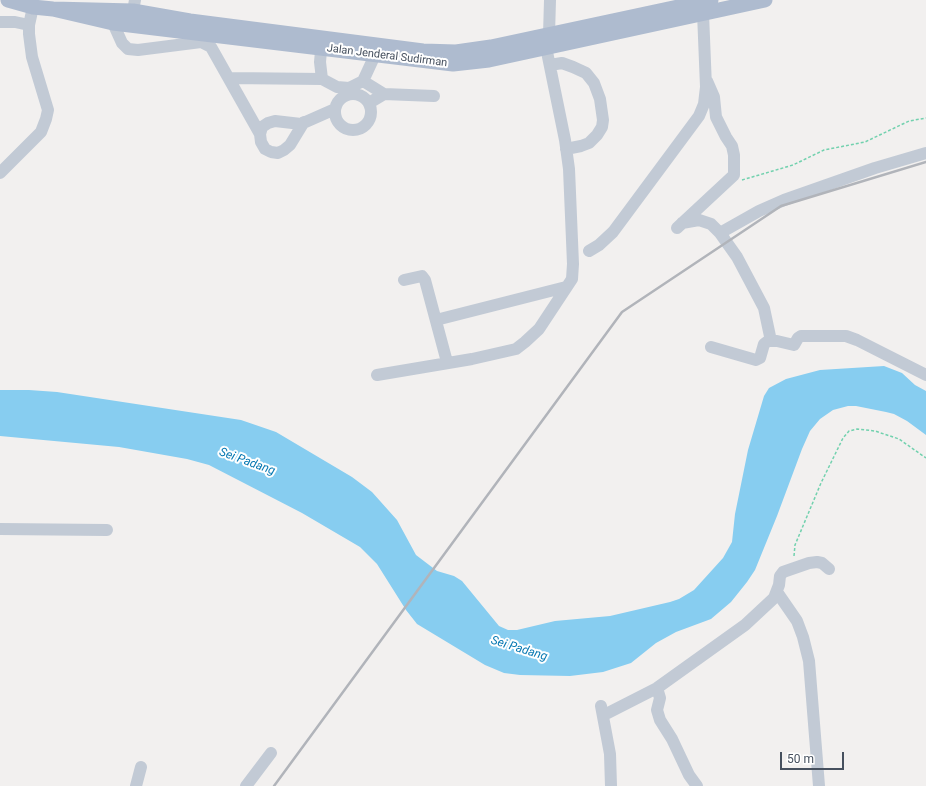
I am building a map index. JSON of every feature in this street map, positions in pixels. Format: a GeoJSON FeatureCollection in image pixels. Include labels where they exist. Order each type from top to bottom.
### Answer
{"type":"FeatureCollection","features":[{"type":"Feature","properties":{"kind":"main road","name":"Jalan Jenderal Sudirman"},"geometry":{"type":"LineString","coordinates":[[8,0],[33,7],[64,8],[134,5],[190,20],[322,43],[375,55],[453,64],[489,60],[548,41],[682,8],[718,3],[765,0]]}},
{"type":"Feature","properties":{"kind":"main road","name":"Jalan Jenderal Sudirman"},"geometry":{"type":"LineString","coordinates":[[682,8],[703,14],[718,3]]}},
{"type":"Feature","properties":{"kind":"main road","name":"Jalan Jenderal Sudirman"},"geometry":{"type":"LineString","coordinates":[[64,8],[113,23],[423,51],[456,52],[548,41]]}},
{"type":"Feature","properties":{"kind":"street"},"geometry":{"type":"LineString","coordinates":[[377,375],[472,358],[516,348],[526,342],[539,329],[572,279],[573,264],[569,169],[550,65],[548,41],[550,0]]}},
{"type":"Feature","properties":{"kind":"street"},"geometry":{"type":"LineString","coordinates":[[0,173],[41,132],[48,110],[32,57],[29,25],[33,7]]}},
{"type":"Feature","properties":{"kind":"street"},"geometry":{"type":"LineString","coordinates":[[589,251],[600,245],[613,232],[699,116],[704,104],[706,78],[703,14]]}},
{"type":"Feature","properties":{"kind":"street"},"geometry":{"type":"LineString","coordinates":[[0,22],[15,22],[29,25]]}},
{"type":"Feature","properties":{"kind":"street"},"geometry":{"type":"LineString","coordinates":[[113,23],[122,42],[128,49],[138,50],[201,42],[212,47],[260,134],[261,142],[265,149],[278,153],[284,150],[290,145],[304,122]]}},
{"type":"Feature","properties":{"kind":"street"},"geometry":{"type":"LineString","coordinates":[[322,43],[320,62],[322,79]]}},
{"type":"Feature","properties":{"kind":"street"},"geometry":{"type":"LineString","coordinates":[[229,78],[322,79],[346,92],[354,93],[365,98],[369,103],[371,116],[363,127],[356,130],[350,130],[338,123],[335,116],[335,109],[337,102],[346,92],[363,81],[375,55]]}},
{"type":"Feature","properties":{"kind":"street"},"geometry":{"type":"LineString","coordinates":[[550,65],[562,63],[586,73],[594,83],[600,99],[603,120],[602,127],[597,135],[585,144],[566,149]]}},
{"type":"Feature","properties":{"kind":"street"},"geometry":{"type":"LineString","coordinates":[[706,78],[714,97],[716,117],[732,146],[734,155],[734,175],[679,226],[699,220],[711,224],[720,233],[737,256],[764,308],[771,341]]}},
{"type":"Feature","properties":{"kind":"street"},"geometry":{"type":"LineString","coordinates":[[363,81],[384,94],[434,96]]}},
{"type":"Feature","properties":{"kind":"street"},"geometry":{"type":"LineString","coordinates":[[369,103],[384,94]]}},
{"type":"Feature","properties":{"kind":"street"},"geometry":{"type":"LineString","coordinates":[[260,134],[262,127],[268,123],[275,121],[284,121],[294,124],[304,122],[335,109]]}},
{"type":"Feature","properties":{"kind":"street"},"geometry":{"type":"LineString","coordinates":[[720,233],[753,214],[784,200],[868,170],[926,153]]}},
{"type":"Feature","properties":{"kind":"street"},"geometry":{"type":"LineString","coordinates":[[404,280],[422,276],[425,280],[447,362]]}},
{"type":"Feature","properties":{"kind":"street"},"geometry":{"type":"LineString","coordinates":[[436,320],[566,287]]}},
{"type":"Feature","properties":{"kind":"street"},"geometry":{"type":"LineString","coordinates":[[711,347],[756,360],[760,358],[765,342],[771,341],[794,345],[801,336],[846,336],[926,375]]}},
{"type":"Feature","properties":{"kind":"street"},"geometry":{"type":"LineString","coordinates":[[0,529],[107,530]]}},
{"type":"Feature","properties":{"kind":"street"},"geometry":{"type":"LineString","coordinates":[[611,786],[610,754],[602,710],[657,688],[745,625],[774,598],[777,592],[780,576],[783,572],[817,562],[822,563],[829,569]]}},
{"type":"Feature","properties":{"kind":"street"},"geometry":{"type":"LineString","coordinates":[[777,592],[797,621],[809,661],[820,786]]}},
{"type":"Feature","properties":{"kind":"street"},"geometry":{"type":"LineString","coordinates":[[657,688],[660,698],[657,710],[660,720],[672,739],[689,775],[697,786]]}},
{"type":"Feature","properties":{"kind":"street"},"geometry":{"type":"LineString","coordinates":[[246,786],[271,753]]}},
{"type":"Feature","properties":{"kind":"street"},"geometry":{"type":"LineString","coordinates":[[136,786],[141,767]]}},
{"type":"Feature","properties":{"kind":"path"},"geometry":{"type":"LineString","coordinates":[[734,175],[742,180],[747,179],[792,165],[824,150],[865,142],[909,121],[926,118]]}},
{"type":"Feature","properties":{"kind":"path"},"geometry":{"type":"LineString","coordinates":[[793,568],[795,545],[824,476],[843,438],[849,431],[857,429],[875,431],[900,439],[926,458]]}},
{"type":"Feature","properties":{"kind":"water","name":"Sei Padang"},"geometry":{"type":"Polygon","coordinates":[[[884,366],[902,373],[915,385],[926,391],[926,435],[907,421],[894,414],[856,406],[848,406],[833,410],[820,419],[810,431],[755,570],[731,602],[711,619],[676,632],[656,643],[631,663],[603,672],[570,676],[520,675],[504,673],[485,665],[417,624],[406,610],[377,564],[360,547],[302,513],[209,465],[187,459],[119,447],[0,436],[0,390],[57,392],[241,420],[276,432],[352,477],[372,492],[397,520],[416,555],[437,571],[454,576],[462,581],[499,626],[508,630],[517,630],[555,621],[610,616],[670,602],[679,599],[694,590],[723,558],[732,542],[735,514],[748,450],[764,396],[769,388],[786,379],[820,370],[884,366]]]}},
{"type":"Feature","properties":{"kind":"railway"},"geometry":{"type":"LineString","coordinates":[[274,786],[622,312],[781,206],[926,162]]}}]}
